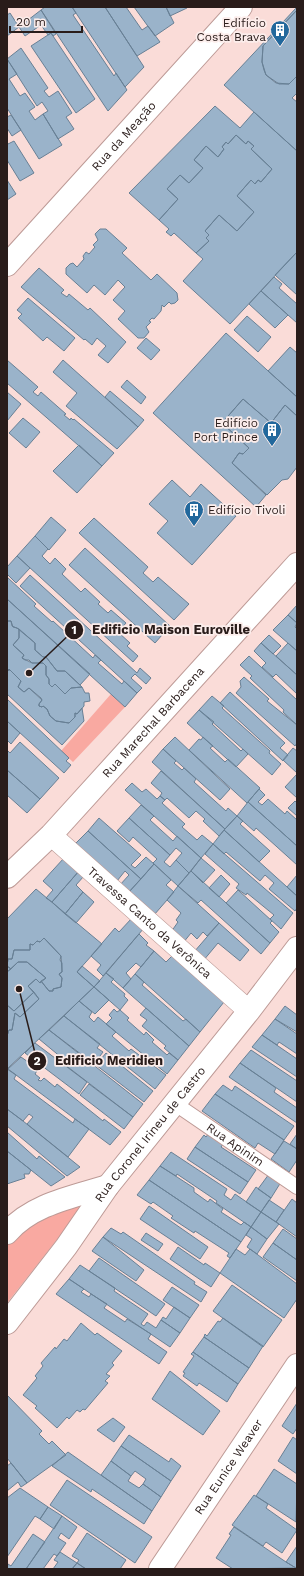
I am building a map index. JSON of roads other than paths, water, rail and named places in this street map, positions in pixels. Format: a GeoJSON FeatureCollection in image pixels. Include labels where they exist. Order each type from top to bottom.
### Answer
{"type":"FeatureCollection","features":[{"type":"Feature","properties":{"kind":"street","name":"Rua da Meação"},"geometry":{"type":"LineString","coordinates":[[7,265],[241,7]]}},
{"type":"Feature","properties":{"kind":"street","name":"Rua Marechal Barbacena"},"geometry":{"type":"LineString","coordinates":[[7,877],[51,835],[297,564]]}},
{"type":"Feature","properties":{"kind":"street","name":"Travessa Canto da Verônica"},"geometry":{"type":"LineString","coordinates":[[51,835],[249,1011]]}},
{"type":"Feature","properties":{"kind":"street","name":"Rua Coronel Irineu de Castro"},"geometry":{"type":"LineString","coordinates":[[7,1323],[66,1247],[108,1186],[249,1011],[297,948]]}},
{"type":"Feature","properties":{"kind":"street"},"geometry":{"type":"LineString","coordinates":[[7,1233],[14,1225],[36,1210],[108,1186]]}},
{"type":"Feature","properties":{"kind":"street","name":"Rua Eunice Weaver"},"geometry":{"type":"LineString","coordinates":[[160,1569],[297,1365]]}},
{"type":"Feature","properties":{"kind":"lane","name":"Rua Apinim"},"geometry":{"type":"LineString","coordinates":[[174,1103],[297,1187]]}},
{"type":"Feature","properties":{"kind":"place","name":"Edifício Costa Brava"},"geometry":{"type":"Point","coordinates":[280,47]}},
{"type":"Feature","properties":{"kind":"place","name":"Edifício Port Prince"},"geometry":{"type":"Point","coordinates":[272,447]}},
{"type":"Feature","properties":{"kind":"place","name":"Edifício Tivoli"},"geometry":{"type":"Point","coordinates":[194,527]}},
{"type":"Feature","properties":{"kind":"place","name":"Edificio Maison Euroville"},"geometry":{"type":"Point","coordinates":[29,673]}},
{"type":"Feature","properties":{"kind":"place","name":"Edificio Meridien"},"geometry":{"type":"Point","coordinates":[19,989]}}]}
